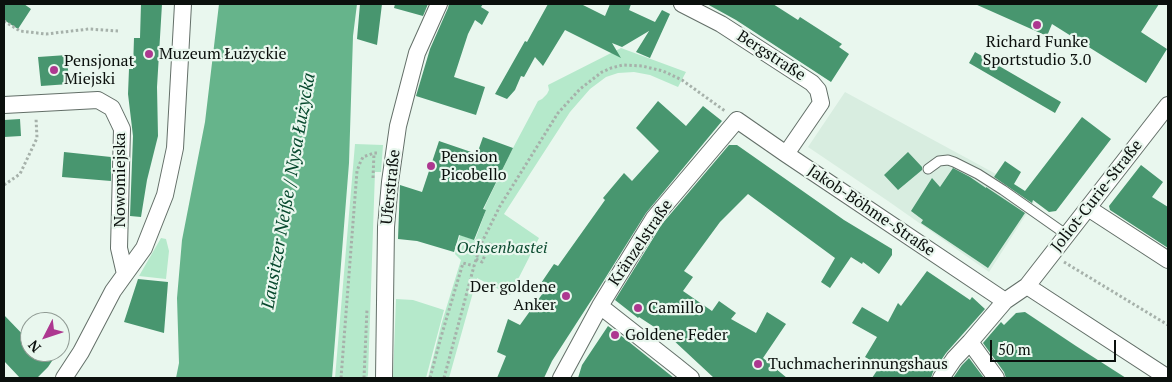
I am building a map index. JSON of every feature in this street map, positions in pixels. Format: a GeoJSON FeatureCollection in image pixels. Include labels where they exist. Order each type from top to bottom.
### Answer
{"type":"FeatureCollection","features":[{"type":"Feature","properties":{"kind":"street"},"geometry":{"type":"LineString","coordinates":[[64,378],[81,352],[113,291],[144,248],[165,195],[175,148],[183,4]]}},
{"type":"Feature","properties":{"kind":"street","name":"Uferstraße"},"geometry":{"type":"LineString","coordinates":[[384,378],[386,227],[394,152],[398,126],[417,53],[439,4]]}},
{"type":"Feature","properties":{"kind":"street","name":"Bergstraße"},"geometry":{"type":"LineString","coordinates":[[682,4],[720,24],[812,83],[818,90],[821,103],[786,154]]}},
{"type":"Feature","properties":{"kind":"street","name":"Nowomiejska"},"geometry":{"type":"LineString","coordinates":[[4,105],[98,100],[112,108],[122,128],[119,248],[125,274]]}},
{"type":"Feature","properties":{"kind":"street","name":"Joliot-Curie-Straße"},"geometry":{"type":"LineString","coordinates":[[941,378],[954,359],[1005,300],[1027,286],[1168,105]]}},
{"type":"Feature","properties":{"kind":"street","name":"Jakob-Böhme-Straße"},"geometry":{"type":"LineString","coordinates":[[737,120],[1005,300]]}},
{"type":"Feature","properties":{"kind":"street","name":"Kränzelstraße"},"geometry":{"type":"LineString","coordinates":[[561,378],[600,306],[654,218],[737,120]]}},
{"type":"Feature","properties":{"kind":"street"},"geometry":{"type":"LineString","coordinates":[[1088,208],[1168,260]]}},
{"type":"Feature","properties":{"kind":"street"},"geometry":{"type":"LineString","coordinates":[[1027,286],[1168,378]]}},
{"type":"Feature","properties":{"kind":"street"},"geometry":{"type":"LineString","coordinates":[[600,306],[691,378]]}},
{"type":"Feature","properties":{"kind":"street"},"geometry":{"type":"LineString","coordinates":[[970,342],[996,378]]}},
{"type":"Feature","properties":{"kind":"lane"},"geometry":{"type":"LineString","coordinates":[[928,169],[939,161],[948,160],[954,162],[1003,190],[1067,235]]}},
{"type":"Feature","properties":{"kind":"path"},"geometry":{"type":"LineString","coordinates":[[4,21],[20,31],[46,34],[89,29],[118,31]]}},
{"type":"Feature","properties":{"kind":"path"},"geometry":{"type":"LineString","coordinates":[[444,378],[481,244],[500,206],[558,113],[580,89],[602,72],[611,68],[623,65],[642,66],[663,71],[682,80],[737,120]]}},
{"type":"Feature","properties":{"kind":"path"},"geometry":{"type":"LineString","coordinates":[[4,185],[20,174],[37,138],[36,103]]}},
{"type":"Feature","properties":{"kind":"path"},"geometry":{"type":"LineString","coordinates":[[341,378],[357,171],[363,158],[368,154],[374,152],[394,152]]}},
{"type":"Feature","properties":{"kind":"path"},"geometry":{"type":"LineString","coordinates":[[476,259],[482,262],[490,244],[501,250]]}},
{"type":"Feature","properties":{"kind":"path"},"geometry":{"type":"LineString","coordinates":[[1061,259],[1168,325]]}},
{"type":"Feature","properties":{"kind":"path"},"geometry":{"type":"LineString","coordinates":[[430,378],[463,262],[474,266]]}},
{"type":"Feature","properties":{"kind":"shaded area"},"geometry":{"type":"Polygon","coordinates":[[[845,92],[996,174],[1034,202],[989,272],[808,147],[845,92]]]}},
{"type":"Feature","properties":{"kind":"green space","name":"Ochsenbastei"},"geometry":{"type":"Polygon","coordinates":[[[621,48],[686,72],[678,87],[650,75],[634,72],[618,73],[606,77],[590,89],[570,112],[504,214],[539,238],[510,295],[477,278],[449,378],[428,378],[442,322],[461,260],[455,254],[460,235],[475,240],[486,210],[484,209],[486,204],[538,101],[547,94],[549,90],[548,85],[621,48]]]}},
{"type":"Feature","properties":{"kind":"green space"},"geometry":{"type":"Polygon","coordinates":[[[355,144],[383,145],[381,172],[375,172],[368,375],[367,378],[335,378],[355,144]]]}},
{"type":"Feature","properties":{"kind":"green space"},"geometry":{"type":"Polygon","coordinates":[[[161,238],[166,239],[169,251],[166,279],[139,276],[161,238]]]}},
{"type":"Feature","properties":{"kind":"green space"},"geometry":{"type":"Polygon","coordinates":[[[396,299],[413,300],[444,310],[426,378],[393,378],[396,299]]]}},
{"type":"Feature","properties":{"kind":"water","name":"Lausitzer Neiße / Nysa Łużycka"},"geometry":{"type":"Polygon","coordinates":[[[219,4],[357,4],[353,36],[349,163],[332,378],[176,378],[179,363],[177,298],[182,240],[205,122],[219,4]]]}},
{"type":"Feature","properties":{"kind":"building"},"geometry":{"type":"Polygon","coordinates":[[[4,4],[24,4],[31,9],[18,29],[4,20],[4,4]]]}},
{"type":"Feature","properties":{"kind":"building"},"geometry":{"type":"Polygon","coordinates":[[[141,4],[162,4],[157,87],[158,136],[147,180],[141,217],[130,216],[133,136],[128,94],[129,69],[133,69],[134,38],[140,38],[141,4]]]}},
{"type":"Feature","properties":{"kind":"building"},"geometry":{"type":"Polygon","coordinates":[[[360,4],[382,4],[377,45],[357,39],[360,4]]]}},
{"type":"Feature","properties":{"kind":"building"},"geometry":{"type":"Polygon","coordinates":[[[395,4],[428,4],[423,16],[394,8],[395,4]]]}},
{"type":"Feature","properties":{"kind":"building"},"geometry":{"type":"Polygon","coordinates":[[[449,4],[483,4],[481,7],[489,12],[482,25],[475,20],[468,34],[454,77],[485,87],[476,115],[416,96],[430,49],[449,4]]]}},
{"type":"Feature","properties":{"kind":"building"},"geometry":{"type":"Polygon","coordinates":[[[548,4],[581,4],[605,16],[610,4],[631,4],[629,10],[655,22],[662,10],[670,14],[650,58],[636,52],[649,31],[622,47],[612,43],[621,58],[565,30],[543,66],[535,57],[524,77],[521,76],[515,90],[507,99],[495,94],[548,4]]]}},
{"type":"Feature","properties":{"kind":"building"},"geometry":{"type":"Polygon","coordinates":[[[707,4],[773,4],[798,20],[800,17],[842,44],[839,47],[849,54],[831,82],[736,20],[707,4]]]}},
{"type":"Feature","properties":{"kind":"building"},"geometry":{"type":"Polygon","coordinates":[[[975,4],[1159,4],[1141,32],[1167,49],[1146,83],[1052,24],[1047,36],[975,4]]]}},
{"type":"Feature","properties":{"kind":"building"},"geometry":{"type":"Polygon","coordinates":[[[975,52],[1061,102],[1055,113],[969,63],[975,52]]]}},
{"type":"Feature","properties":{"kind":"building","name":"Pensjonat Miejski"},"geometry":{"type":"Polygon","coordinates":[[[67,55],[69,84],[41,86],[38,57],[67,55]]]}},
{"type":"Feature","properties":{"kind":"building"},"geometry":{"type":"Polygon","coordinates":[[[658,101],[686,126],[703,106],[722,121],[646,213],[552,361],[544,378],[497,378],[506,356],[497,352],[508,319],[520,325],[543,293],[537,289],[554,264],[558,266],[605,200],[603,198],[624,173],[632,181],[659,151],[636,128],[658,101]]]}},
{"type":"Feature","properties":{"kind":"building"},"geometry":{"type":"Polygon","coordinates":[[[1082,117],[1111,139],[1056,211],[1049,212],[1033,200],[1032,203],[994,177],[1005,161],[1021,172],[1014,184],[1025,191],[1082,117]]]}},
{"type":"Feature","properties":{"kind":"building"},"geometry":{"type":"Polygon","coordinates":[[[20,119],[21,136],[4,137],[4,120],[20,119]]]}},
{"type":"Feature","properties":{"kind":"building"},"geometry":{"type":"Polygon","coordinates":[[[483,137],[513,148],[483,209],[486,210],[474,240],[459,235],[454,252],[417,241],[398,239],[400,185],[422,192],[439,141],[477,154],[483,137]]]}},
{"type":"Feature","properties":{"kind":"building"},"geometry":{"type":"Polygon","coordinates":[[[729,145],[737,145],[844,220],[892,249],[892,255],[879,274],[863,262],[862,264],[851,257],[830,288],[821,282],[835,258],[748,194],[720,222],[684,271],[693,277],[683,291],[712,311],[719,301],[736,313],[731,319],[756,333],[767,312],[786,324],[763,358],[787,378],[714,378],[671,338],[638,318],[615,300],[662,224],[729,145]]]}},
{"type":"Feature","properties":{"kind":"building"},"geometry":{"type":"Polygon","coordinates":[[[64,152],[111,157],[111,181],[62,177],[64,152]]]}},
{"type":"Feature","properties":{"kind":"building"},"geometry":{"type":"Polygon","coordinates":[[[908,152],[922,167],[922,170],[898,190],[884,175],[908,152]]]}},
{"type":"Feature","properties":{"kind":"building"},"geometry":{"type":"Polygon","coordinates":[[[1141,165],[1163,182],[1152,197],[1168,207],[1168,248],[1110,210],[1109,206],[1141,165]]]}},
{"type":"Feature","properties":{"kind":"building"},"geometry":{"type":"Polygon","coordinates":[[[953,168],[1025,213],[988,268],[921,223],[923,220],[911,211],[932,178],[940,187],[953,168]]]}},
{"type":"Feature","properties":{"kind":"building"},"geometry":{"type":"Polygon","coordinates":[[[927,271],[970,300],[972,297],[985,309],[946,353],[931,378],[872,378],[880,366],[865,357],[877,337],[852,323],[862,307],[888,322],[898,303],[901,306],[927,271]]]}},
{"type":"Feature","properties":{"kind":"building"},"geometry":{"type":"Polygon","coordinates":[[[138,279],[168,282],[164,333],[124,322],[138,279]]]}},
{"type":"Feature","properties":{"kind":"building"},"geometry":{"type":"Polygon","coordinates":[[[1025,312],[1126,378],[1006,378],[1004,372],[983,343],[1001,322],[1004,325],[1016,313],[1025,312]]]}},
{"type":"Feature","properties":{"kind":"building"},"geometry":{"type":"Polygon","coordinates":[[[4,315],[20,332],[20,362],[51,362],[37,378],[20,378],[4,361],[4,315]]]}},
{"type":"Feature","properties":{"kind":"building"},"geometry":{"type":"Polygon","coordinates":[[[608,326],[674,378],[578,378],[582,365],[608,326]]]}},
{"type":"Feature","properties":{"kind":"building"},"geometry":{"type":"Polygon","coordinates":[[[969,358],[984,378],[953,378],[962,365],[969,358]]]}},
{"type":"Feature","properties":{"kind":"place","name":"Richard Funke Sportstudio 3.0"},"geometry":{"type":"Point","coordinates":[1037,25]}},
{"type":"Feature","properties":{"kind":"place","name":"Muzeum Łużyckie"},"geometry":{"type":"Point","coordinates":[149,54]}},
{"type":"Feature","properties":{"kind":"place","name":"Pensjonat Miejski"},"geometry":{"type":"Point","coordinates":[54,70]}},
{"type":"Feature","properties":{"kind":"place","name":"Pension Picobello"},"geometry":{"type":"Point","coordinates":[431,166]}},
{"type":"Feature","properties":{"kind":"place","name":"Der goldene Anker"},"geometry":{"type":"Point","coordinates":[566,296]}},
{"type":"Feature","properties":{"kind":"place","name":"Camillo"},"geometry":{"type":"Point","coordinates":[638,308]}},
{"type":"Feature","properties":{"kind":"place","name":"Goldene Feder"},"geometry":{"type":"Point","coordinates":[615,335]}},
{"type":"Feature","properties":{"kind":"place","name":"Tuchmacherinnungshaus"},"geometry":{"type":"Point","coordinates":[758,364]}}]}
